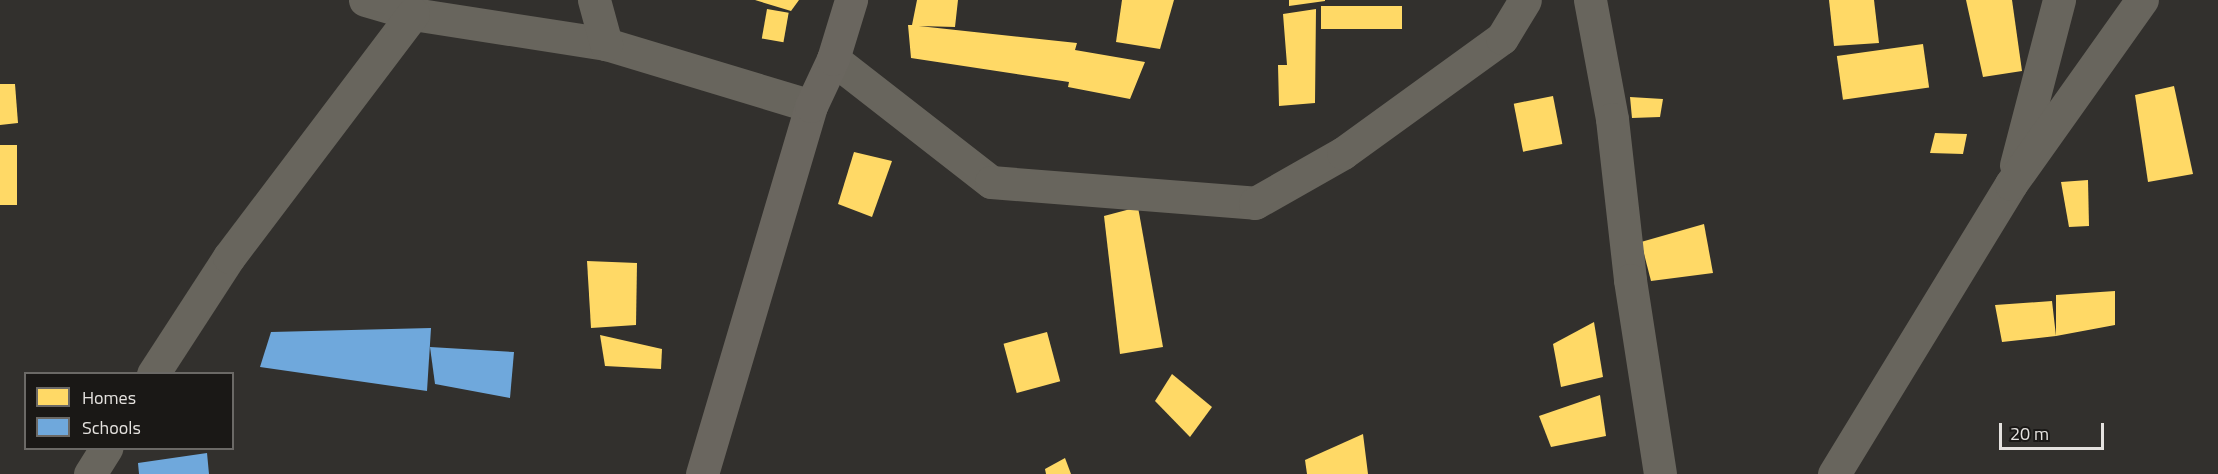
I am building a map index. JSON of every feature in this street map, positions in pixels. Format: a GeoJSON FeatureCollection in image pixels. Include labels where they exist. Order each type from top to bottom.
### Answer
{"type":"FeatureCollection","features":[{"type":"Feature","properties":{"kind":"main road"},"geometry":{"type":"LineString","coordinates":[[702,474],[811,106],[833,59],[851,0]]}},
{"type":"Feature","properties":{"kind":"street"},"geometry":{"type":"LineString","coordinates":[[365,0],[413,14],[606,44],[811,106]]}},
{"type":"Feature","properties":{"kind":"street"},"geometry":{"type":"LineString","coordinates":[[594,0],[606,44]]}},
{"type":"Feature","properties":{"kind":"street"},"geometry":{"type":"LineString","coordinates":[[833,59],[991,182],[1255,203],[1343,153],[1502,38],[1525,0]]}},
{"type":"Feature","properties":{"kind":"street"},"geometry":{"type":"LineString","coordinates":[[1590,0],[1612,119],[1630,280],[1660,474]]}},
{"type":"Feature","properties":{"kind":"street"},"geometry":{"type":"LineString","coordinates":[[2011,184],[2059,0]]}},
{"type":"Feature","properties":{"kind":"street"},"geometry":{"type":"LineString","coordinates":[[1834,474],[2011,184],[2142,0]]}},
{"type":"Feature","properties":{"kind":"street"},"geometry":{"type":"LineString","coordinates":[[154,372],[229,257],[413,14]]}},
{"type":"Feature","properties":{"kind":"street"},"geometry":{"type":"LineString","coordinates":[[90,474],[105,450]]}},
{"type":"Feature","properties":{"kind":"building: Homes"},"geometry":{"type":"Polygon","coordinates":[[[755,0],[799,0],[791,11],[755,0]]]}},
{"type":"Feature","properties":{"kind":"building: Homes"},"geometry":{"type":"Polygon","coordinates":[[[917,0],[958,0],[955,27],[919,26],[1077,43],[1075,50],[1145,62],[1130,99],[1068,87],[1069,82],[911,58],[908,25],[912,25],[917,0]]]}},
{"type":"Feature","properties":{"kind":"building: Homes"},"geometry":{"type":"Polygon","coordinates":[[[1122,0],[1174,0],[1160,49],[1116,42],[1122,0]]]}},
{"type":"Feature","properties":{"kind":"building: Homes"},"geometry":{"type":"Polygon","coordinates":[[[1289,0],[1325,0],[1325,1],[1289,6],[1289,0]]]}},
{"type":"Feature","properties":{"kind":"building: Homes"},"geometry":{"type":"Polygon","coordinates":[[[1829,0],[1874,0],[1879,43],[1834,46],[1829,0]]]}},
{"type":"Feature","properties":{"kind":"building: Homes"},"geometry":{"type":"Polygon","coordinates":[[[1966,0],[2012,0],[2022,71],[1983,77],[1966,0]]]}},
{"type":"Feature","properties":{"kind":"building: Homes"},"geometry":{"type":"Polygon","coordinates":[[[1321,6],[1402,6],[1402,29],[1321,29],[1321,6]]]}},
{"type":"Feature","properties":{"kind":"building: Homes"},"geometry":{"type":"Polygon","coordinates":[[[767,9],[789,13],[783,42],[762,39],[767,9]]]}},
{"type":"Feature","properties":{"kind":"building: Homes"},"geometry":{"type":"Polygon","coordinates":[[[1316,9],[1315,103],[1279,106],[1278,65],[1287,65],[1283,14],[1316,9]]]}},
{"type":"Feature","properties":{"kind":"building: Homes"},"geometry":{"type":"Polygon","coordinates":[[[1923,44],[1929,88],[1843,100],[1837,56],[1923,44]]]}},
{"type":"Feature","properties":{"kind":"building: Homes"},"geometry":{"type":"Polygon","coordinates":[[[0,84],[15,84],[18,123],[0,125],[0,84]]]}},
{"type":"Feature","properties":{"kind":"building: Homes"},"geometry":{"type":"Polygon","coordinates":[[[2174,86],[2193,174],[2148,182],[2135,95],[2174,86]]]}},
{"type":"Feature","properties":{"kind":"building: Homes"},"geometry":{"type":"Polygon","coordinates":[[[1553,96],[1562,144],[1523,152],[1514,104],[1553,96]]]}},
{"type":"Feature","properties":{"kind":"building: Homes"},"geometry":{"type":"Polygon","coordinates":[[[1630,97],[1663,99],[1660,117],[1632,118],[1630,97]]]}},
{"type":"Feature","properties":{"kind":"building: Homes"},"geometry":{"type":"Polygon","coordinates":[[[1935,133],[1967,134],[1963,154],[1930,153],[1935,133]]]}},
{"type":"Feature","properties":{"kind":"building: Homes"},"geometry":{"type":"Polygon","coordinates":[[[0,145],[17,145],[17,205],[0,205],[0,145]]]}},
{"type":"Feature","properties":{"kind":"building: Homes"},"geometry":{"type":"Polygon","coordinates":[[[854,152],[892,161],[872,217],[838,204],[854,152]]]}},
{"type":"Feature","properties":{"kind":"building: Homes"},"geometry":{"type":"Polygon","coordinates":[[[2088,180],[2089,226],[2069,227],[2061,182],[2088,180]]]}},
{"type":"Feature","properties":{"kind":"building: Homes"},"geometry":{"type":"Polygon","coordinates":[[[1138,207],[1163,347],[1120,354],[1104,216],[1138,207]]]}},
{"type":"Feature","properties":{"kind":"building: Homes"},"geometry":{"type":"Polygon","coordinates":[[[1704,224],[1713,273],[1651,281],[1641,242],[1704,224]]]}},
{"type":"Feature","properties":{"kind":"building: Homes"},"geometry":{"type":"Polygon","coordinates":[[[587,261],[637,263],[636,325],[591,328],[587,261]]]}},
{"type":"Feature","properties":{"kind":"building: Homes"},"geometry":{"type":"Polygon","coordinates":[[[2115,291],[2115,325],[2056,336],[2056,295],[2115,291]]]}},
{"type":"Feature","properties":{"kind":"building: Homes"},"geometry":{"type":"Polygon","coordinates":[[[2052,301],[2056,336],[2002,342],[1995,305],[2052,301]]]}},
{"type":"Feature","properties":{"kind":"building: Homes"},"geometry":{"type":"Polygon","coordinates":[[[1594,322],[1603,377],[1561,387],[1553,344],[1594,322]]]}},
{"type":"Feature","properties":{"kind":"building: Homes"},"geometry":{"type":"Polygon","coordinates":[[[1047,332],[1060,381],[1017,393],[1004,344],[1047,332]]]}},
{"type":"Feature","properties":{"kind":"building: Homes"},"geometry":{"type":"Polygon","coordinates":[[[600,335],[662,349],[661,369],[605,366],[600,335]]]}},
{"type":"Feature","properties":{"kind":"building: Homes"},"geometry":{"type":"Polygon","coordinates":[[[1172,374],[1212,407],[1190,437],[1155,401],[1172,374]]]}},
{"type":"Feature","properties":{"kind":"building: Homes"},"geometry":{"type":"Polygon","coordinates":[[[1600,395],[1606,436],[1551,447],[1539,416],[1600,395]]]}},
{"type":"Feature","properties":{"kind":"building: Homes"},"geometry":{"type":"Polygon","coordinates":[[[1363,434],[1368,474],[1307,474],[1305,460],[1363,434]]]}},
{"type":"Feature","properties":{"kind":"building: Homes"},"geometry":{"type":"Polygon","coordinates":[[[1065,458],[1071,474],[1046,474],[1045,469],[1065,458]]]}},
{"type":"Feature","properties":{"kind":"building: Schools"},"geometry":{"type":"Polygon","coordinates":[[[431,328],[427,391],[260,367],[271,332],[431,328]]]}},
{"type":"Feature","properties":{"kind":"building: Schools"},"geometry":{"type":"Polygon","coordinates":[[[430,347],[514,352],[510,398],[435,384],[430,347]]]}},
{"type":"Feature","properties":{"kind":"building: Schools"},"geometry":{"type":"Polygon","coordinates":[[[207,453],[209,474],[139,474],[138,463],[207,453]]]}}]}
